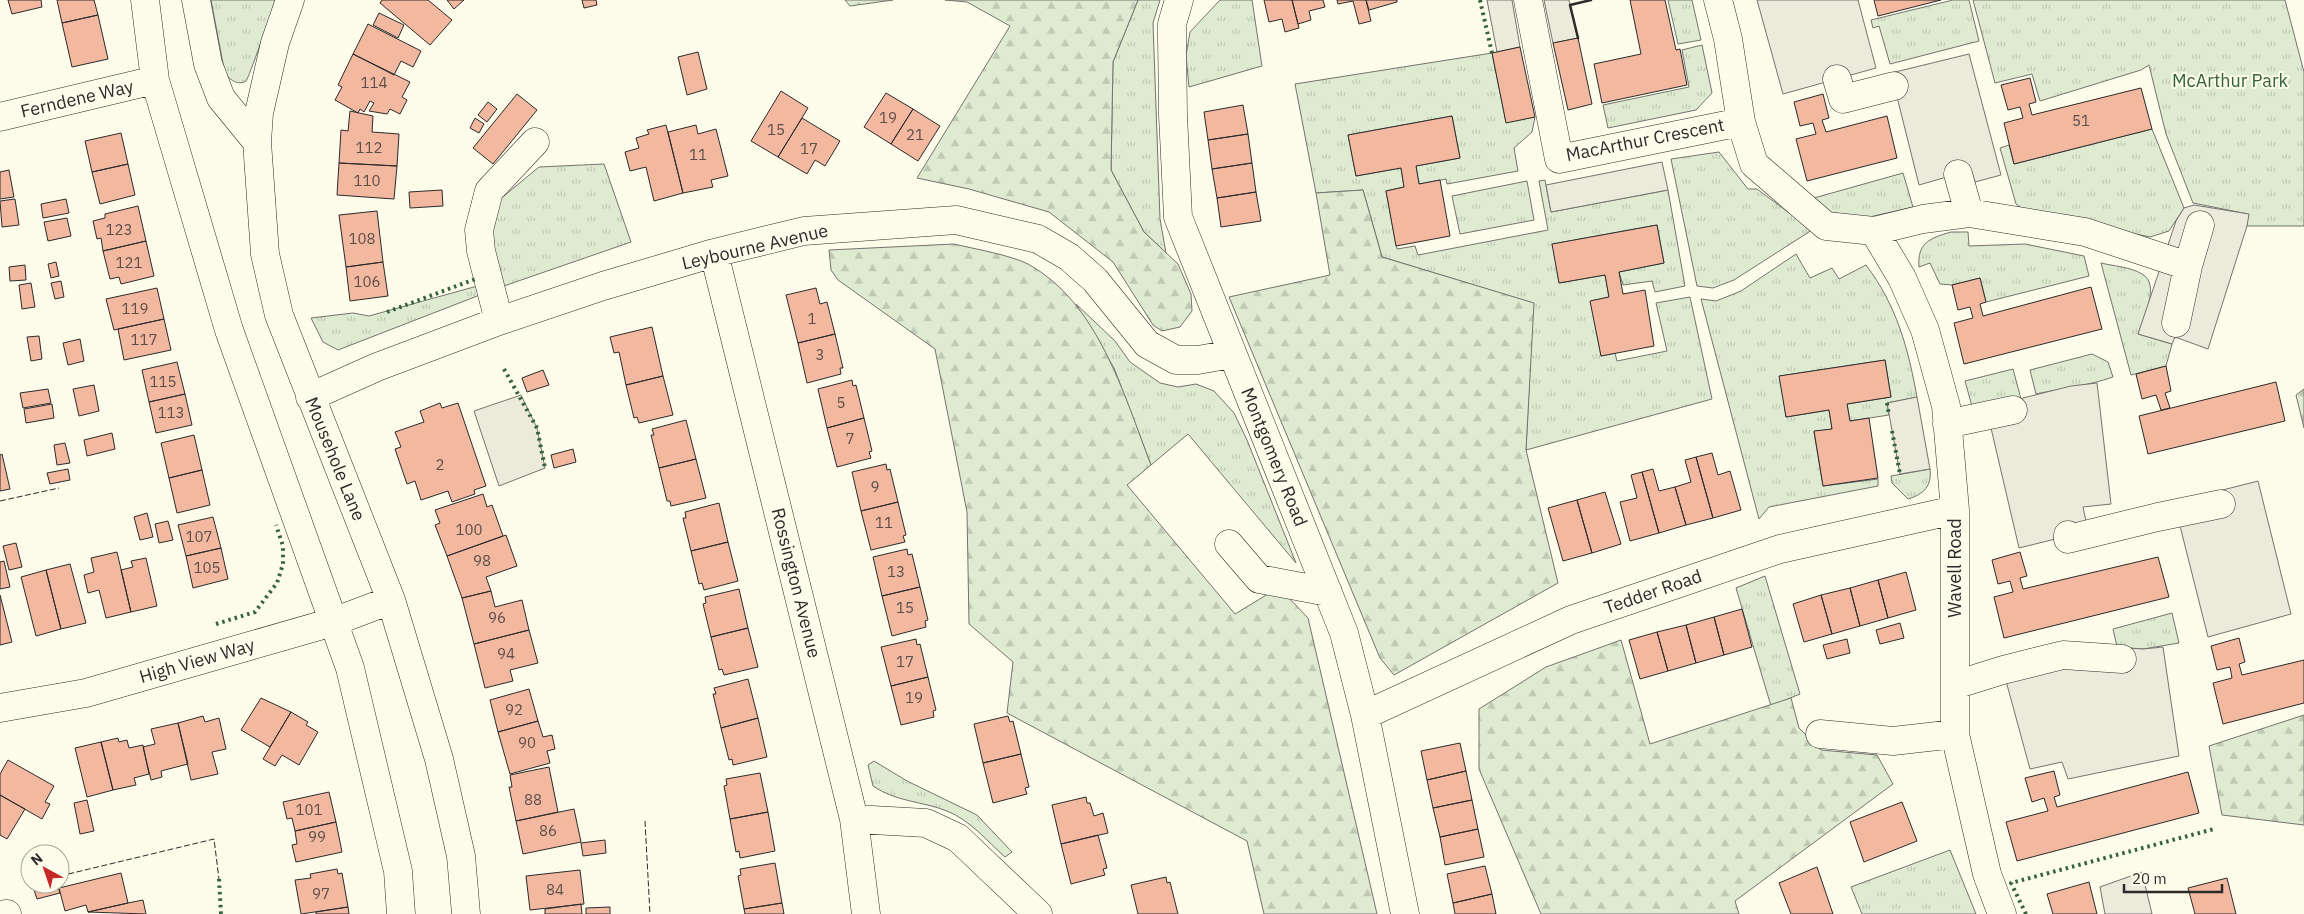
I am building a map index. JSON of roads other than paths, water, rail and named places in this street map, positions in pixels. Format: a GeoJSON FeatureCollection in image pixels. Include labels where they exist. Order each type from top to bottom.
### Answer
{"type":"FeatureCollection","features":[{"type":"Feature","properties":{"kind":"street"},"geometry":{"type":"LineString","coordinates":[[145,0],[155,80],[229,330],[350,668],[398,872],[401,914]]}},
{"type":"Feature","properties":{"kind":"street"},"geometry":{"type":"LineString","coordinates":[[196,0],[208,64],[221,98],[257,142]]}},
{"type":"Feature","properties":{"kind":"street","name":"Mousehole Lane"},"geometry":{"type":"LineString","coordinates":[[290,0],[275,43],[261,104],[257,142],[265,254],[279,315],[391,600],[439,758],[461,856],[466,914]]}},
{"type":"Feature","properties":{"kind":"street","name":"Montgomery Road"},"geometry":{"type":"LineString","coordinates":[[1179,0],[1172,24],[1173,115],[1178,217],[1344,633],[1365,715],[1406,914]]}},
{"type":"Feature","properties":{"kind":"street","name":"MacArthur Crescent"},"geometry":{"type":"LineString","coordinates":[[1528,0],[1559,159],[1741,122]]}},
{"type":"Feature","properties":{"kind":"street","name":"MacArthur Crescent"},"geometry":{"type":"LineString","coordinates":[[1718,0],[1728,39],[1741,122],[1754,164],[1826,226],[1874,231],[1923,219],[1969,213],[2085,232],[2188,266]]}},
{"type":"Feature","properties":{"kind":"street"},"geometry":{"type":"LineString","coordinates":[[1837,79],[1843,99],[1894,86]]}},
{"type":"Feature","properties":{"kind":"street","name":"Ferndene Way"},"geometry":{"type":"LineString","coordinates":[[0,117],[155,80]]}},
{"type":"Feature","properties":{"kind":"street"},"geometry":{"type":"LineString","coordinates":[[499,321],[481,251],[480,230],[489,191],[535,142]]}},
{"type":"Feature","properties":{"kind":"street"},"geometry":{"type":"LineString","coordinates":[[1958,174],[1969,213]]}},
{"type":"Feature","properties":{"kind":"street","name":"Leybourne Avenue"},"geometry":{"type":"LineString","coordinates":[[310,397],[377,367],[499,321],[603,286],[714,254],[804,231],[956,220],[1038,239],[1069,257],[1095,280],[1147,344],[1176,360],[1198,360],[1232,354]]}},
{"type":"Feature","properties":{"kind":"street"},"geometry":{"type":"LineString","coordinates":[[2176,323],[2188,266],[2200,226]]}},
{"type":"Feature","properties":{"kind":"street","name":"Wavell Road"},"geometry":{"type":"LineString","coordinates":[[1874,231],[1902,278],[1925,330],[1942,387],[1955,510],[1955,734],[1987,874],[2002,914]]}},
{"type":"Feature","properties":{"kind":"street","name":"Rossington Avenue"},"geometry":{"type":"LineString","coordinates":[[714,254],[854,819],[866,914]]}},
{"type":"Feature","properties":{"kind":"street"},"geometry":{"type":"LineString","coordinates":[[1947,424],[2013,410]]}},
{"type":"Feature","properties":{"kind":"street"},"geometry":{"type":"LineString","coordinates":[[2068,534],[2068,539],[2221,504]]}},
{"type":"Feature","properties":{"kind":"street","name":"Tedder Road"},"geometry":{"type":"LineString","coordinates":[[1365,715],[1571,620],[1780,549],[1955,510]]}},
{"type":"Feature","properties":{"kind":"street"},"geometry":{"type":"LineString","coordinates":[[1229,544],[1259,579],[1328,592]]}},
{"type":"Feature","properties":{"kind":"street","name":"High View Way"},"geometry":{"type":"LineString","coordinates":[[0,708],[86,693],[333,622],[391,600]]}},
{"type":"Feature","properties":{"kind":"street"},"geometry":{"type":"LineString","coordinates":[[1955,685],[2003,670],[2063,655],[2122,659]]}},
{"type":"Feature","properties":{"kind":"street"},"geometry":{"type":"LineString","coordinates":[[1820,734],[1893,741],[1955,734]]}},
{"type":"Feature","properties":{"kind":"street"},"geometry":{"type":"LineString","coordinates":[[854,819],[926,823],[958,838],[1038,914]]}},
{"type":"Feature","properties":{"kind":"park label","name":"McArthur Park"},"geometry":{"type":"Point","coordinates":[2230,81]}}]}
